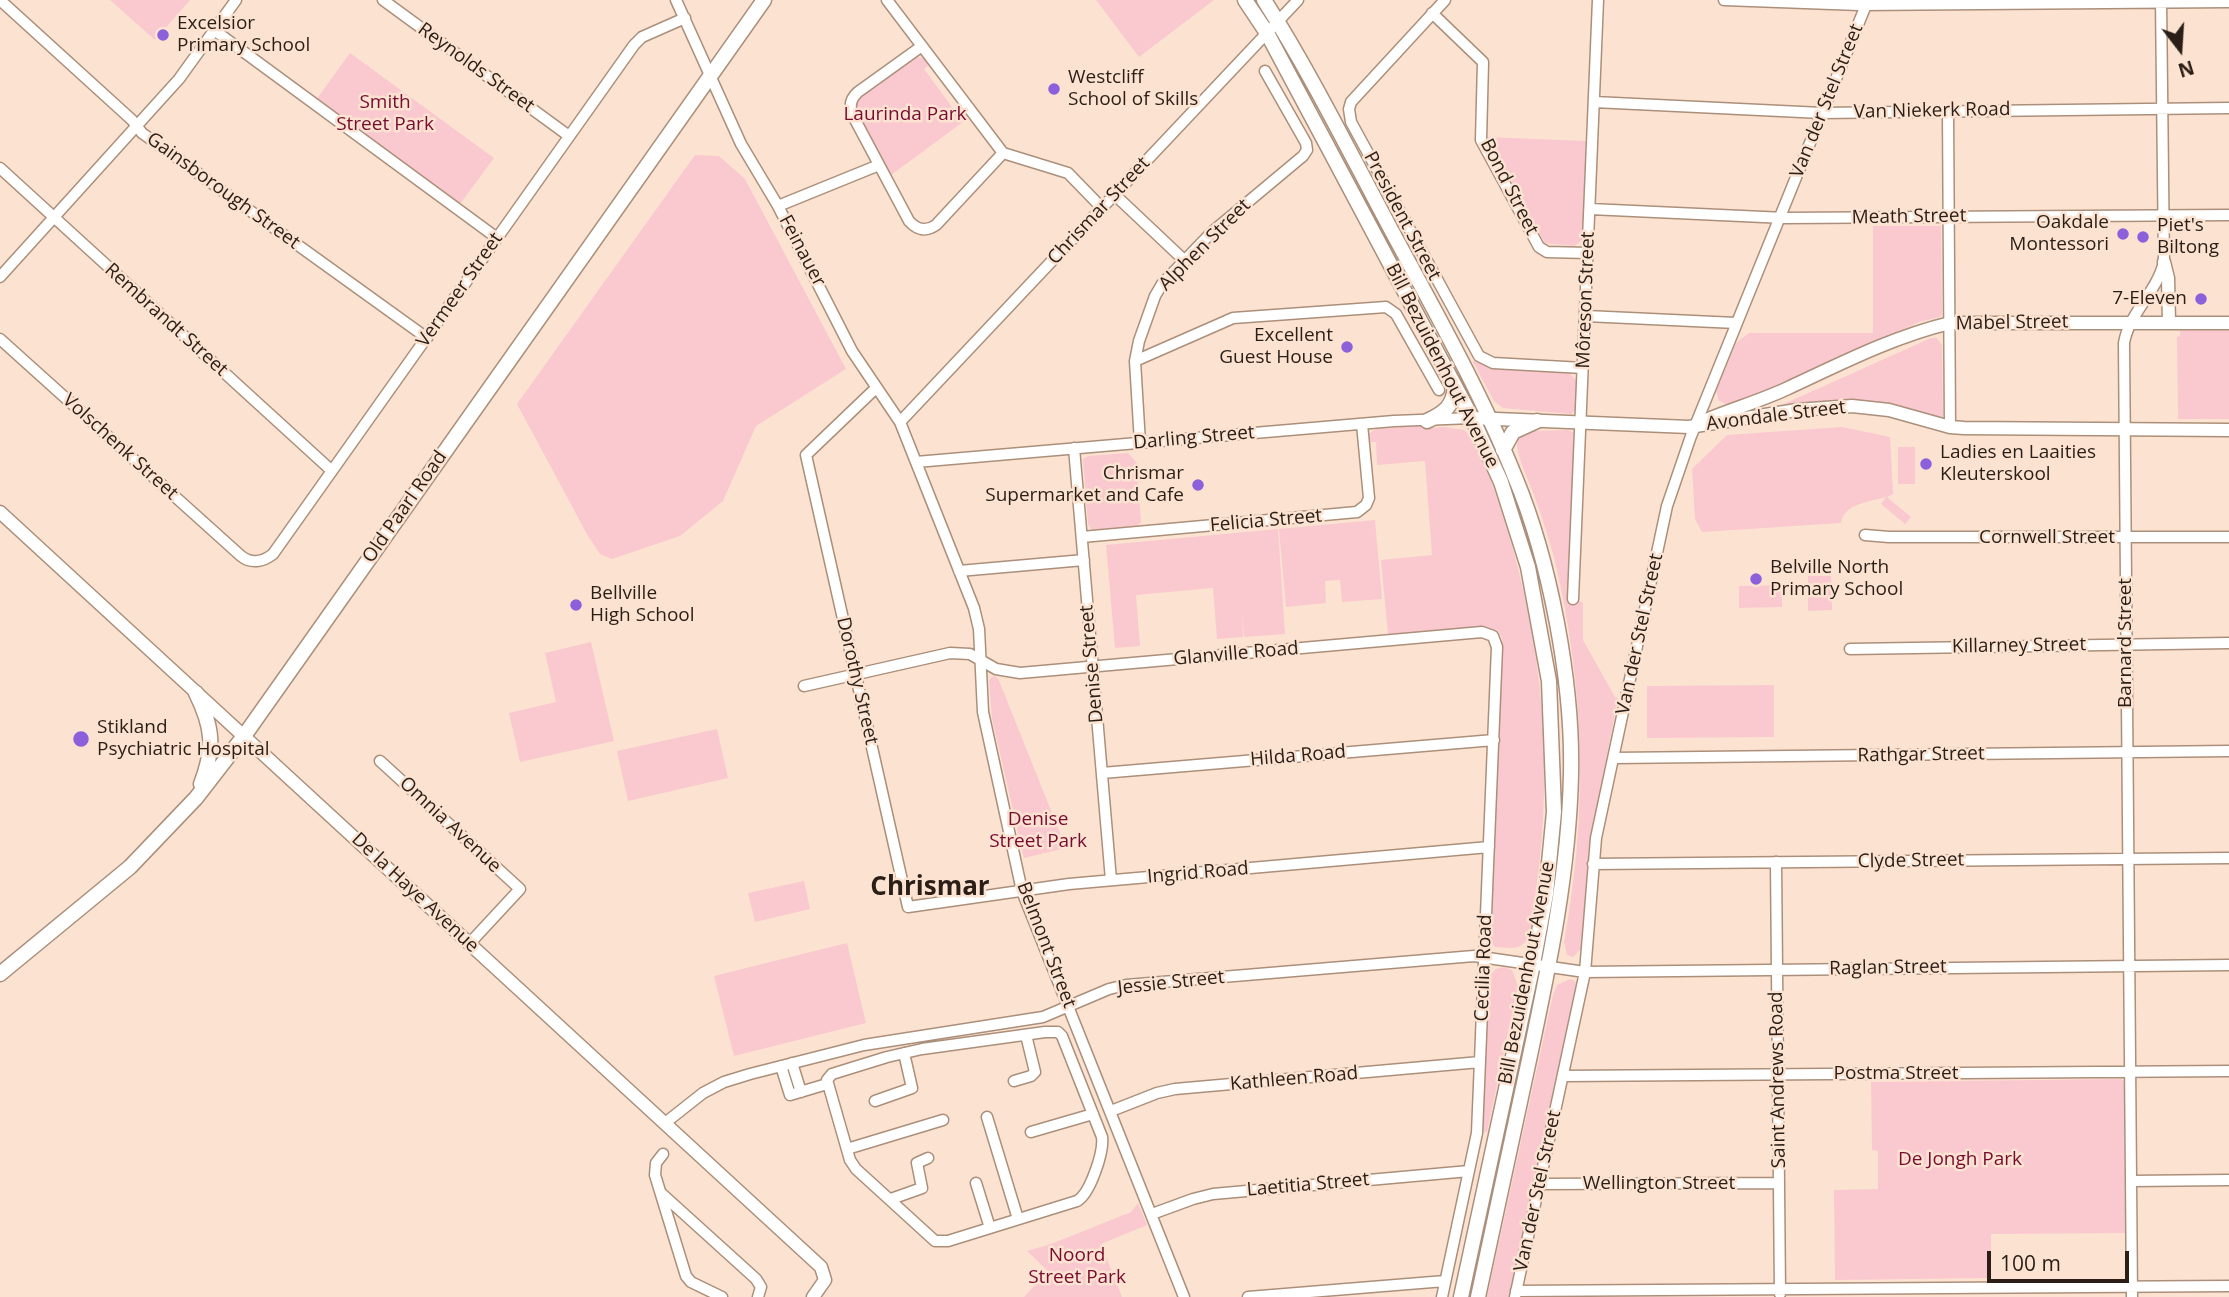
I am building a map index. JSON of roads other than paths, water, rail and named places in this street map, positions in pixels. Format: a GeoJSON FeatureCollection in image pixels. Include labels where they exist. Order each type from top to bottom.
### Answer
{"type":"FeatureCollection","features":[{"type":"Feature","properties":{"kind":"main road","name":"Old Paarl Road"},"geometry":{"type":"LineString","coordinates":[[0,974],[131,867],[196,798],[244,736],[764,0]]}},
{"type":"Feature","properties":{"kind":"main road","name":"Bill Bezuidenhout Avenue"},"geometry":{"type":"LineString","coordinates":[[1245,0],[1267,33],[1472,418],[1501,482],[1523,546],[1549,681],[1554,812],[1546,894],[1461,1297]]}},
{"type":"Feature","properties":{"kind":"main road","name":"Bill Bezuidenhout Avenue"},"geometry":{"type":"LineString","coordinates":[[1264,0],[1417,278],[1489,419],[1516,479],[1538,545],[1556,617],[1566,679],[1572,771],[1567,846],[1548,967],[1478,1297]]}},
{"type":"Feature","properties":{"kind":"main road"},"geometry":{"type":"LineString","coordinates":[[1427,421],[1447,410],[1454,398],[1455,387]]}},
{"type":"Feature","properties":{"kind":"main road"},"geometry":{"type":"LineString","coordinates":[[1503,450],[1513,432],[1537,421]]}},
{"type":"Feature","properties":{"kind":"main road"},"geometry":{"type":"LineString","coordinates":[[196,693],[207,719],[211,752],[196,798]]}},
{"type":"Feature","properties":{"kind":"street","name":"Gainsborough Street"},"geometry":{"type":"LineString","coordinates":[[0,0],[170,155],[427,338]]}},
{"type":"Feature","properties":{"kind":"street"},"geometry":{"type":"LineString","coordinates":[[0,277],[179,79],[236,0]]}},
{"type":"Feature","properties":{"kind":"street","name":"Reynolds Street"},"geometry":{"type":"LineString","coordinates":[[383,0],[569,136]]}},
{"type":"Feature","properties":{"kind":"street"},"geometry":{"type":"LineString","coordinates":[[397,10],[405,0]]}},
{"type":"Feature","properties":{"kind":"street","name":"Feinauer"},"geometry":{"type":"LineString","coordinates":[[676,0],[741,144],[778,206],[852,351],[900,422]]}},
{"type":"Feature","properties":{"kind":"street"},"geometry":{"type":"LineString","coordinates":[[887,0],[1003,153],[1061,169],[1102,208]]}},
{"type":"Feature","properties":{"kind":"street","name":"Chrismar Street"},"geometry":{"type":"LineString","coordinates":[[900,422],[1298,0]]}},
{"type":"Feature","properties":{"kind":"street","name":"President Street"},"geometry":{"type":"LineString","coordinates":[[1445,0],[1351,102],[1351,122],[1479,356],[1493,363],[1583,368]]}},
{"type":"Feature","properties":{"kind":"street","name":"Môreson Street"},"geometry":{"type":"LineString","coordinates":[[1573,599],[1598,0]]}},
{"type":"Feature","properties":{"kind":"street"},"geometry":{"type":"LineString","coordinates":[[1724,0],[2229,2]]}},
{"type":"Feature","properties":{"kind":"street","name":"Barnard Street"},"geometry":{"type":"LineString","coordinates":[[2132,1292],[2124,343],[2131,322],[2155,285],[2164,262],[2161,1]]}},
{"type":"Feature","properties":{"kind":"street","name":"Van der Stel Street"},"geometry":{"type":"LineString","coordinates":[[1516,1294],[1586,972],[1596,838],[1667,506],[1694,425],[1868,2]]}},
{"type":"Feature","properties":{"kind":"street","name":"Bond Street"},"geometry":{"type":"LineString","coordinates":[[1433,13],[1483,62],[1481,140],[1540,249],[1547,252],[1588,253]]}},
{"type":"Feature","properties":{"kind":"street","name":"Vermeer Street"},"geometry":{"type":"LineString","coordinates":[[241,556],[254,561],[267,559],[273,554],[637,42],[685,18]]}},
{"type":"Feature","properties":{"kind":"street"},"geometry":{"type":"LineString","coordinates":[[214,30],[497,238]]}},
{"type":"Feature","properties":{"kind":"street"},"geometry":{"type":"LineString","coordinates":[[922,46],[852,99],[852,114],[912,224],[919,229],[936,225],[1003,153]]}},
{"type":"Feature","properties":{"kind":"street","name":"Alphen Street"},"geometry":{"type":"LineString","coordinates":[[1140,443],[1135,361],[1155,296],[1162,284],[1212,232],[1305,153],[1306,143],[1265,71]]}},
{"type":"Feature","properties":{"kind":"street","name":"Van Niekerk Road"},"geometry":{"type":"LineString","coordinates":[[1594,102],[1822,113],[2229,108]]}},
{"type":"Feature","properties":{"kind":"street"},"geometry":{"type":"LineString","coordinates":[[1948,111],[1950,427]]}},
{"type":"Feature","properties":{"kind":"street"},"geometry":{"type":"LineString","coordinates":[[778,206],[879,165]]}},
{"type":"Feature","properties":{"kind":"street","name":"Rembrandt Street"},"geometry":{"type":"LineString","coordinates":[[0,169],[332,471]]}},
{"type":"Feature","properties":{"kind":"street"},"geometry":{"type":"LineString","coordinates":[[1115,195],[1185,261]]}},
{"type":"Feature","properties":{"kind":"street","name":"Meath Street"},"geometry":{"type":"LineString","coordinates":[[1590,209],[1780,217],[2229,215]]}},
{"type":"Feature","properties":{"kind":"street"},"geometry":{"type":"LineString","coordinates":[[2164,262],[2168,278],[2169,323]]}},
{"type":"Feature","properties":{"kind":"street"},"geometry":{"type":"LineString","coordinates":[[1135,361],[1233,318],[1386,307],[1396,314],[1439,390]]}},
{"type":"Feature","properties":{"kind":"street"},"geometry":{"type":"LineString","coordinates":[[1586,316],[1736,323]]}},
{"type":"Feature","properties":{"kind":"street","name":"Mabel Street"},"geometry":{"type":"LineString","coordinates":[[1694,425],[1764,398],[1876,346],[1950,323],[2229,323]]}},
{"type":"Feature","properties":{"kind":"street","name":"Volschenk Street"},"geometry":{"type":"LineString","coordinates":[[0,339],[241,556]]}},
{"type":"Feature","properties":{"kind":"street","name":"Dorothy Street"},"geometry":{"type":"LineString","coordinates":[[876,388],[807,454],[908,907]]}},
{"type":"Feature","properties":{"kind":"street","name":"Avondale Street"},"geometry":{"type":"LineString","coordinates":[[1472,418],[1694,425],[1797,410],[1852,406],[1889,410],[1950,427],[2028,430],[2229,429]]}},
{"type":"Feature","properties":{"kind":"street","name":"Darling Street"},"geometry":{"type":"LineString","coordinates":[[916,462],[1362,424],[1472,418]]}},
{"type":"Feature","properties":{"kind":"street","name":"Belmont Street"},"geometry":{"type":"LineString","coordinates":[[900,422],[977,621],[983,712],[1022,891],[1184,1297]]}},
{"type":"Feature","properties":{"kind":"street","name":"Felicia Street"},"geometry":{"type":"LineString","coordinates":[[1082,537],[1357,512],[1364,508],[1368,498],[1362,424]]}},
{"type":"Feature","properties":{"kind":"street","name":"Denise Street"},"geometry":{"type":"LineString","coordinates":[[1074,448],[1111,880]]}},
{"type":"Feature","properties":{"kind":"street","name":"De la Haye Avenue"},"geometry":{"type":"LineString","coordinates":[[0,512],[821,1267],[825,1276],[823,1284],[813,1297]]}},
{"type":"Feature","properties":{"kind":"street","name":"Cornwell Street"},"geometry":{"type":"LineString","coordinates":[[1866,535],[2229,537]]}},
{"type":"Feature","properties":{"kind":"street"},"geometry":{"type":"LineString","coordinates":[[959,570],[1084,560]]}},
{"type":"Feature","properties":{"kind":"street","name":"Glanville Road"},"geometry":{"type":"LineString","coordinates":[[804,686],[950,653],[971,654],[996,669],[1020,673],[1482,632],[1493,636]]}},
{"type":"Feature","properties":{"kind":"street","name":"Cecilia Road"},"geometry":{"type":"LineString","coordinates":[[1442,1297],[1477,1133],[1497,647],[1493,636]]}},
{"type":"Feature","properties":{"kind":"street","name":"Killarney Street"},"geometry":{"type":"LineString","coordinates":[[1850,649],[2229,643]]}},
{"type":"Feature","properties":{"kind":"street","name":"Hilda Road"},"geometry":{"type":"LineString","coordinates":[[1102,773],[1494,740]]}},
{"type":"Feature","properties":{"kind":"street","name":"Rathgar Street"},"geometry":{"type":"LineString","coordinates":[[1614,758],[2229,751]]}},
{"type":"Feature","properties":{"kind":"street","name":"Omnia Avenue"},"geometry":{"type":"LineString","coordinates":[[380,761],[520,889],[469,944]]}},
{"type":"Feature","properties":{"kind":"street","name":"Ingrid Road"},"geometry":{"type":"LineString","coordinates":[[908,907],[1111,880],[1489,847]]}},
{"type":"Feature","properties":{"kind":"street","name":"Clyde Street"},"geometry":{"type":"LineString","coordinates":[[1593,864],[2229,858]]}},
{"type":"Feature","properties":{"kind":"street","name":"Saint Andrews Road"},"geometry":{"type":"LineString","coordinates":[[1776,862],[1780,1294]]}},
{"type":"Feature","properties":{"kind":"street","name":"Jessie Street"},"geometry":{"type":"LineString","coordinates":[[665,1123],[690,1101],[724,1082],[789,1073],[864,1045],[1043,1017],[1109,989],[1126,985],[1485,956],[1548,967]]}},
{"type":"Feature","properties":{"kind":"street","name":"Raglan Street"},"geometry":{"type":"LineString","coordinates":[[1548,967],[1586,972],[2229,965]]}},
{"type":"Feature","properties":{"kind":"street"},"geometry":{"type":"LineString","coordinates":[[1053,1031],[1062,1036],[1103,1143],[1085,1195],[1018,1219],[939,1242],[856,1169],[850,1160],[827,1084],[832,1074],[904,1053],[1053,1031]]}},
{"type":"Feature","properties":{"kind":"street"},"geometry":{"type":"LineString","coordinates":[[1014,1081],[1031,1076],[1035,1072],[1026,1035]]}},
{"type":"Feature","properties":{"kind":"street"},"geometry":{"type":"LineString","coordinates":[[875,1101],[912,1088],[904,1053]]}},
{"type":"Feature","properties":{"kind":"street","name":"Kathleen Road"},"geometry":{"type":"LineString","coordinates":[[1111,1111],[1175,1089],[1480,1062]]}},
{"type":"Feature","properties":{"kind":"street","name":"Postma Street"},"geometry":{"type":"LineString","coordinates":[[1563,1076],[2229,1071]]}},
{"type":"Feature","properties":{"kind":"street"},"geometry":{"type":"LineString","coordinates":[[789,1073],[795,1094],[827,1084]]}},
{"type":"Feature","properties":{"kind":"street"},"geometry":{"type":"LineString","coordinates":[[1031,1132],[1093,1114]]}},
{"type":"Feature","properties":{"kind":"street"},"geometry":{"type":"LineString","coordinates":[[987,1117],[1018,1219]]}},
{"type":"Feature","properties":{"kind":"street"},"geometry":{"type":"LineString","coordinates":[[847,1149],[943,1120]]}},
{"type":"Feature","properties":{"kind":"street"},"geometry":{"type":"LineString","coordinates":[[663,1154],[654,1168],[686,1276],[691,1282],[722,1297]]}},
{"type":"Feature","properties":{"kind":"street"},"geometry":{"type":"LineString","coordinates":[[891,1199],[922,1188],[917,1162],[928,1158]]}},
{"type":"Feature","properties":{"kind":"street","name":"Laetitia Street"},"geometry":{"type":"LineString","coordinates":[[1152,1214],[1213,1194],[1469,1171]]}},
{"type":"Feature","properties":{"kind":"street"},"geometry":{"type":"LineString","coordinates":[[2131,1181],[2229,1180]]}},
{"type":"Feature","properties":{"kind":"street"},"geometry":{"type":"LineString","coordinates":[[976,1183],[990,1228]]}},
{"type":"Feature","properties":{"kind":"street","name":"Wellington Street"},"geometry":{"type":"LineString","coordinates":[[1539,1184],[1779,1183]]}},
{"type":"Feature","properties":{"kind":"street"},"geometry":{"type":"LineString","coordinates":[[661,1193],[756,1279],[761,1287],[758,1297]]}},
{"type":"Feature","properties":{"kind":"street"},"geometry":{"type":"LineString","coordinates":[[1252,1296],[1445,1281]]}},
{"type":"Feature","properties":{"kind":"street"},"geometry":{"type":"LineString","coordinates":[[1516,1294],[1780,1294],[1845,1288],[2132,1292],[2229,1286]]}},
{"type":"Feature","properties":{"kind":"place","name":"Excelsior Primary School"},"geometry":{"type":"Point","coordinates":[163,35]}},
{"type":"Feature","properties":{"kind":"place","name":"Westcliff School of Skills"},"geometry":{"type":"Point","coordinates":[1054,89]}},
{"type":"Feature","properties":{"kind":"place","name":"Oakdale Montessori"},"geometry":{"type":"Point","coordinates":[2123,234]}},
{"type":"Feature","properties":{"kind":"place","name":"Piet's Biltong"},"geometry":{"type":"Point","coordinates":[2143,237]}},
{"type":"Feature","properties":{"kind":"place","name":"7-Eleven"},"geometry":{"type":"Point","coordinates":[2201,299]}},
{"type":"Feature","properties":{"kind":"place","name":"Excellent Guest House"},"geometry":{"type":"Point","coordinates":[1347,347]}},
{"type":"Feature","properties":{"kind":"place","name":"Ladies en Laaities Kleuterskool"},"geometry":{"type":"Point","coordinates":[1926,464]}},
{"type":"Feature","properties":{"kind":"place","name":"Chrismar Supermarket and Cafe"},"geometry":{"type":"Point","coordinates":[1198,485]}},
{"type":"Feature","properties":{"kind":"place","name":"Belville North Primary School"},"geometry":{"type":"Point","coordinates":[1756,579]}},
{"type":"Feature","properties":{"kind":"place","name":"Bellville High School"},"geometry":{"type":"Point","coordinates":[576,605]}},
{"type":"Feature","properties":{"kind":"place","name":"Stikland Psychiatric Hospital"},"geometry":{"type":"Point","coordinates":[81,739]}},
{"type":"Feature","properties":{"kind":"district","name":"Chrismar"},"geometry":{"type":"Point","coordinates":[930,888]}},
{"type":"Feature","properties":{"kind":"park label","name":"Smith Street Park"},"geometry":{"type":"Point","coordinates":[385,114]}},
{"type":"Feature","properties":{"kind":"park label","name":"Laurinda Park"},"geometry":{"type":"Point","coordinates":[905,115]}},
{"type":"Feature","properties":{"kind":"park label","name":"Denise Street Park"},"geometry":{"type":"Point","coordinates":[1038,831]}},
{"type":"Feature","properties":{"kind":"park label","name":"De Jongh Park"},"geometry":{"type":"Point","coordinates":[1960,1160]}},
{"type":"Feature","properties":{"kind":"park label","name":"Noord Street Park"},"geometry":{"type":"Point","coordinates":[1077,1267]}}]}
